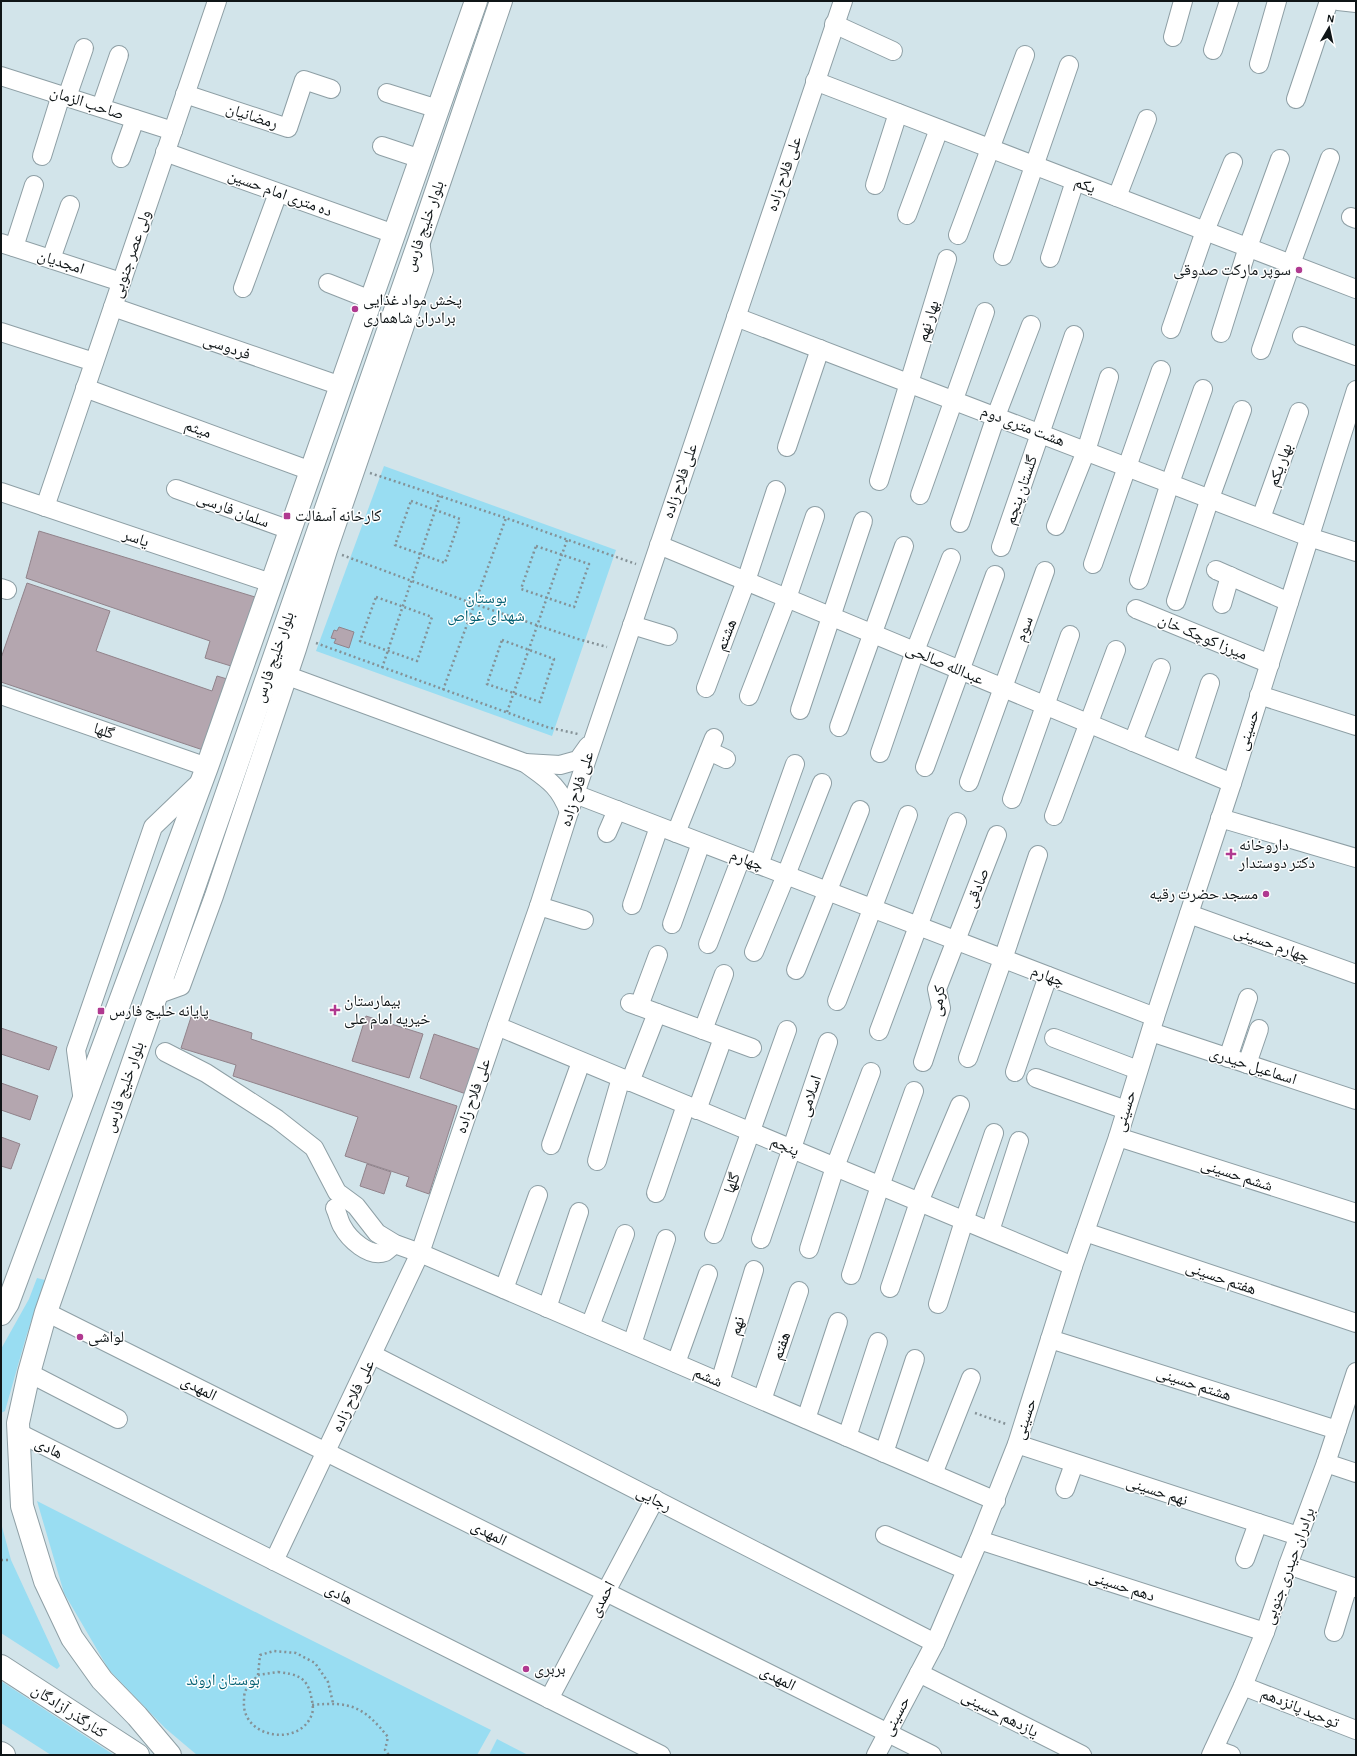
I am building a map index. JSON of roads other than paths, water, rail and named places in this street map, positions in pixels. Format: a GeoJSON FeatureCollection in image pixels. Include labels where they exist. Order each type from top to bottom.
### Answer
{"type":"FeatureCollection","features":[{"type":"Feature","properties":{"kind":"main road","name":"بلوار خلیج فارس"},"geometry":{"type":"LineString","coordinates":[[4,1309],[205,774],[476,1]]}},
{"type":"Feature","properties":{"kind":"main road","name":"بلوار خلیج فارس"},"geometry":{"type":"LineString","coordinates":[[170,1755],[137,1716],[102,1680],[72,1638],[45,1581],[22,1506],[12,1426],[46,1312],[420,239],[501,1]]}},
{"type":"Feature","properties":{"kind":"main road","name":"کنارگذر آزادگان"},"geometry":{"type":"LineString","coordinates":[[1,1666],[138,1755]]}},
{"type":"Feature","properties":{"kind":"street","name":"ولی عصر جنوبی"},"geometry":{"type":"LineString","coordinates":[[44,507],[217,1]]}},
{"type":"Feature","properties":{"kind":"street","name":"علی فلاح زاده"},"geometry":{"type":"LineString","coordinates":[[274,1561],[373,1355],[420,1253],[496,1026],[539,906],[623,651],[843,1]]}},
{"type":"Feature","properties":{"kind":"street"},"geometry":{"type":"LineString","coordinates":[[1173,37],[1183,1]]}},
{"type":"Feature","properties":{"kind":"street"},"geometry":{"type":"LineString","coordinates":[[1214,50],[1228,1]]}},
{"type":"Feature","properties":{"kind":"street"},"geometry":{"type":"LineString","coordinates":[[1259,64],[1277,1]]}},
{"type":"Feature","properties":{"kind":"street"},"geometry":{"type":"LineString","coordinates":[[1296,99],[1328,1]]}},
{"type":"Feature","properties":{"kind":"street"},"geometry":{"type":"LineString","coordinates":[[1338,1],[1356,3]]}},
{"type":"Feature","properties":{"kind":"street"},"geometry":{"type":"LineString","coordinates":[[834,24],[892,51]]}},
{"type":"Feature","properties":{"kind":"street"},"geometry":{"type":"LineString","coordinates":[[42,156],[64,96],[84,48]]}},
{"type":"Feature","properties":{"kind":"street"},"geometry":{"type":"LineString","coordinates":[[958,235],[1025,55]]}},
{"type":"Feature","properties":{"kind":"street"},"geometry":{"type":"LineString","coordinates":[[101,107],[119,56]]}},
{"type":"Feature","properties":{"kind":"street"},"geometry":{"type":"LineString","coordinates":[[1003,256],[1033,165],[1069,65]]}},
{"type":"Feature","properties":{"kind":"street","name":"صاحب الزمان"},"geometry":{"type":"LineString","coordinates":[[1,76],[173,131]]}},
{"type":"Feature","properties":{"kind":"street","name":"رمضانیان"},"geometry":{"type":"LineString","coordinates":[[185,94],[288,128],[304,80],[332,89]]}},
{"type":"Feature","properties":{"kind":"street","name":"یکم"},"geometry":{"type":"LineString","coordinates":[[815,81],[1356,289]]}},
{"type":"Feature","properties":{"kind":"street"},"geometry":{"type":"LineString","coordinates":[[387,93],[438,109]]}},
{"type":"Feature","properties":{"kind":"street"},"geometry":{"type":"LineString","coordinates":[[875,185],[898,113]]}},
{"type":"Feature","properties":{"kind":"street"},"geometry":{"type":"LineString","coordinates":[[121,158],[135,119]]}},
{"type":"Feature","properties":{"kind":"street"},"geometry":{"type":"LineString","coordinates":[[1118,197],[1147,119]]}},
{"type":"Feature","properties":{"kind":"street"},"geometry":{"type":"LineString","coordinates":[[907,215],[939,129]]}},
{"type":"Feature","properties":{"kind":"street"},"geometry":{"type":"LineString","coordinates":[[382,146],[420,159]]}},
{"type":"Feature","properties":{"kind":"street","name":"ده متری امام حسین"},"geometry":{"type":"LineString","coordinates":[[165,152],[394,234]]}},
{"type":"Feature","properties":{"kind":"street"},"geometry":{"type":"LineString","coordinates":[[1261,350],[1330,158]]}},
{"type":"Feature","properties":{"kind":"street"},"geometry":{"type":"LineString","coordinates":[[1221,333],[1248,247],[1280,160]]}},
{"type":"Feature","properties":{"kind":"street"},"geometry":{"type":"LineString","coordinates":[[1170,329],[1205,231],[1233,162]]}},
{"type":"Feature","properties":{"kind":"street"},"geometry":{"type":"LineString","coordinates":[[1050,258],[1075,181]]}},
{"type":"Feature","properties":{"kind":"street"},"geometry":{"type":"LineString","coordinates":[[7,245],[34,185]]}},
{"type":"Feature","properties":{"kind":"street"},"geometry":{"type":"LineString","coordinates":[[243,288],[278,193]]}},
{"type":"Feature","properties":{"kind":"street"},"geometry":{"type":"LineString","coordinates":[[51,259],[70,205]]}},
{"type":"Feature","properties":{"kind":"street"},"geometry":{"type":"LineString","coordinates":[[156,995],[181,986],[214,896],[288,676],[318,580],[424,270],[420,239]]}},
{"type":"Feature","properties":{"kind":"street","name":"امجدیان"},"geometry":{"type":"LineString","coordinates":[[7,245],[121,282]]}},
{"type":"Feature","properties":{"kind":"street","name":"بهار نهم"},"geometry":{"type":"LineString","coordinates":[[879,481],[947,259]]}},
{"type":"Feature","properties":{"kind":"street"},"geometry":{"type":"LineString","coordinates":[[328,282],[371,300]]}},
{"type":"Feature","properties":{"kind":"street","name":"فردوسی"},"geometry":{"type":"LineString","coordinates":[[113,307],[341,386]]}},
{"type":"Feature","properties":{"kind":"street"},"geometry":{"type":"LineString","coordinates":[[920,495],[985,312]]}},
{"type":"Feature","properties":{"kind":"street","name":"هشت متری دوم"},"geometry":{"type":"LineString","coordinates":[[736,316],[1261,518],[1356,552]]}},
{"type":"Feature","properties":{"kind":"street"},"geometry":{"type":"LineString","coordinates":[[960,523],[996,416],[1031,325]]}},
{"type":"Feature","properties":{"kind":"street"},"geometry":{"type":"LineString","coordinates":[[1,332],[94,362]]}},
{"type":"Feature","properties":{"kind":"street","name":"گلستان پنجم"},"geometry":{"type":"LineString","coordinates":[[1001,548],[1074,335]]}},
{"type":"Feature","properties":{"kind":"street"},"geometry":{"type":"LineString","coordinates":[[1302,336],[1356,356]]}},
{"type":"Feature","properties":{"kind":"street"},"geometry":{"type":"LineString","coordinates":[[787,447],[820,349]]}},
{"type":"Feature","properties":{"kind":"street"},"geometry":{"type":"LineString","coordinates":[[1093,564],[1126,466],[1161,370]]}},
{"type":"Feature","properties":{"kind":"street"},"geometry":{"type":"LineString","coordinates":[[1056,526],[1086,451],[1109,377]]}},
{"type":"Feature","properties":{"kind":"street","name":"میثم"},"geometry":{"type":"LineString","coordinates":[[85,388],[311,470]]}},
{"type":"Feature","properties":{"kind":"street"},"geometry":{"type":"LineString","coordinates":[[1139,580],[1170,483],[1203,390]]}},
{"type":"Feature","properties":{"kind":"street","name":"حسینی"},"geometry":{"type":"LineString","coordinates":[[876,1755],[934,1643],[996,1501],[1019,1437],[1073,1266],[1118,1137],[1138,1070],[1232,783],[1356,390]]}},
{"type":"Feature","properties":{"kind":"street"},"geometry":{"type":"LineString","coordinates":[[1176,601],[1210,498],[1242,410]]}},
{"type":"Feature","properties":{"kind":"street","name":"بهار یکم"},"geometry":{"type":"LineString","coordinates":[[1261,518],[1299,412]]}},
{"type":"Feature","properties":{"kind":"street","name":"سلمان فارسی"},"geometry":{"type":"LineString","coordinates":[[176,489],[290,530]]}},
{"type":"Feature","properties":{"kind":"street","name":"هشتم"},"geometry":{"type":"LineString","coordinates":[[706,688],[746,581],[776,490]]}},
{"type":"Feature","properties":{"kind":"street","name":"یاسر"},"geometry":{"type":"LineString","coordinates":[[1,492],[271,583]]}},
{"type":"Feature","properties":{"kind":"street"},"geometry":{"type":"LineString","coordinates":[[749,696],[787,598],[816,516]]}},
{"type":"Feature","properties":{"kind":"street"},"geometry":{"type":"LineString","coordinates":[[800,710],[863,521]]}},
{"type":"Feature","properties":{"kind":"street","name":"عبدالله صالحی"},"geometry":{"type":"LineString","coordinates":[[659,545],[1232,783]]}},
{"type":"Feature","properties":{"kind":"street"},"geometry":{"type":"LineString","coordinates":[[839,727],[904,546]]}},
{"type":"Feature","properties":{"kind":"street"},"geometry":{"type":"LineString","coordinates":[[880,753],[915,651],[951,558]]}},
{"type":"Feature","properties":{"kind":"street","name":"سوم"},"geometry":{"type":"LineString","coordinates":[[969,782],[1045,571]]}},
{"type":"Feature","properties":{"kind":"street"},"geometry":{"type":"LineString","coordinates":[[1222,604],[1223,573],[1289,602]]}},
{"type":"Feature","properties":{"kind":"street"},"geometry":{"type":"LineString","coordinates":[[925,767],[959,670],[995,575]]}},
{"type":"Feature","properties":{"kind":"street","name":"میرزا کوچک خان"},"geometry":{"type":"LineString","coordinates":[[1136,609],[1270,664]]}},
{"type":"Feature","properties":{"kind":"street"},"geometry":{"type":"LineString","coordinates":[[632,625],[668,636]]}},
{"type":"Feature","properties":{"kind":"street"},"geometry":{"type":"LineString","coordinates":[[1012,799],[1070,635]]}},
{"type":"Feature","properties":{"kind":"street"},"geometry":{"type":"LineString","coordinates":[[1054,816],[1116,650]]}},
{"type":"Feature","properties":{"kind":"street"},"geometry":{"type":"LineString","coordinates":[[1134,742],[1161,668]]}},
{"type":"Feature","properties":{"kind":"street"},"geometry":{"type":"LineString","coordinates":[[288,676],[525,763],[550,781],[563,796],[569,812]]}},
{"type":"Feature","properties":{"kind":"street"},"geometry":{"type":"LineString","coordinates":[[1184,763],[1210,683]]}},
{"type":"Feature","properties":{"kind":"street","name":"گلها"},"geometry":{"type":"LineString","coordinates":[[1,695],[205,774]]}},
{"type":"Feature","properties":{"kind":"street"},"geometry":{"type":"LineString","coordinates":[[1260,695],[1356,726]]}},
{"type":"Feature","properties":{"kind":"street"},"geometry":{"type":"LineString","coordinates":[[525,763],[560,765],[578,760],[594,738]]}},
{"type":"Feature","properties":{"kind":"street"},"geometry":{"type":"LineString","coordinates":[[676,833],[711,744],[726,759]]}},
{"type":"Feature","properties":{"kind":"street"},"geometry":{"type":"LineString","coordinates":[[758,865],[795,764]]}},
{"type":"Feature","properties":{"kind":"street"},"geometry":{"type":"LineString","coordinates":[[83,1102],[76,1050],[153,828],[205,774]]}},
{"type":"Feature","properties":{"kind":"street"},"geometry":{"type":"LineString","coordinates":[[754,952],[822,783]]}},
{"type":"Feature","properties":{"kind":"street","name":"چهارم"},"geometry":{"type":"LineString","coordinates":[[575,794],[1048,976],[1153,1024]]}},
{"type":"Feature","properties":{"kind":"street"},"geometry":{"type":"LineString","coordinates":[[607,833],[617,810]]}},
{"type":"Feature","properties":{"kind":"street"},"geometry":{"type":"LineString","coordinates":[[796,970],[860,810]]}},
{"type":"Feature","properties":{"kind":"street"},"geometry":{"type":"LineString","coordinates":[[837,1001],[908,815]]}},
{"type":"Feature","properties":{"kind":"street"},"geometry":{"type":"LineString","coordinates":[[1220,818],[1356,858]]}},
{"type":"Feature","properties":{"kind":"street"},"geometry":{"type":"LineString","coordinates":[[879,1031],[958,822]]}},
{"type":"Feature","properties":{"kind":"street"},"geometry":{"type":"LineString","coordinates":[[632,905],[659,826]]}},
{"type":"Feature","properties":{"kind":"street","name":"صادقی"},"geometry":{"type":"LineString","coordinates":[[956,941],[997,835]]}},
{"type":"Feature","properties":{"kind":"street"},"geometry":{"type":"LineString","coordinates":[[672,924],[701,843]]}},
{"type":"Feature","properties":{"kind":"street"},"geometry":{"type":"LineString","coordinates":[[968,1058],[1038,855]]}},
{"type":"Feature","properties":{"kind":"street"},"geometry":{"type":"LineString","coordinates":[[708,944],[741,858]]}},
{"type":"Feature","properties":{"kind":"street"},"geometry":{"type":"LineString","coordinates":[[539,906],[584,920]]}},
{"type":"Feature","properties":{"kind":"street","name":"چهارم حسینی"},"geometry":{"type":"LineString","coordinates":[[1189,914],[1356,974]]}},
{"type":"Feature","properties":{"kind":"street","name":"کرمی"},"geometry":{"type":"LineString","coordinates":[[923,1062],[941,1008],[937,989],[956,941]]}},
{"type":"Feature","properties":{"kind":"street"},"geometry":{"type":"LineString","coordinates":[[658,954],[635,1004],[752,1048]]}},
{"type":"Feature","properties":{"kind":"street"},"geometry":{"type":"LineString","coordinates":[[703,1030],[724,974]]}},
{"type":"Feature","properties":{"kind":"street"},"geometry":{"type":"LineString","coordinates":[[1015,1072],[1048,976]]}},
{"type":"Feature","properties":{"kind":"street"},"geometry":{"type":"LineString","coordinates":[[1228,1058],[1248,998]]}},
{"type":"Feature","properties":{"kind":"street"},"geometry":{"type":"LineString","coordinates":[[597,1161],[626,1080],[657,1013]]}},
{"type":"Feature","properties":{"kind":"street","name":"اسماعیل حیدری"},"geometry":{"type":"LineString","coordinates":[[1153,1024],[1228,1058],[1356,1100]]}},
{"type":"Feature","properties":{"kind":"street","name":"پنجم"},"geometry":{"type":"LineString","coordinates":[[496,1026],[1073,1266]]}},
{"type":"Feature","properties":{"kind":"street"},"geometry":{"type":"LineString","coordinates":[[1247,1064],[1258,1029]]}},
{"type":"Feature","properties":{"kind":"street","name":"گلها"},"geometry":{"type":"LineString","coordinates":[[714,1234],[787,1030]]}},
{"type":"Feature","properties":{"kind":"street"},"geometry":{"type":"LineString","coordinates":[[656,1193],[691,1107],[723,1038]]}},
{"type":"Feature","properties":{"kind":"street","name":"حسینی"},"geometry":{"type":"LineString","coordinates":[[1054,1038],[1138,1070]]}},
{"type":"Feature","properties":{"kind":"street","name":"اسلامی"},"geometry":{"type":"LineString","coordinates":[[761,1239],[828,1042]]}},
{"type":"Feature","properties":{"kind":"street","name":"ششم"},"geometry":{"type":"LineString","coordinates":[[165,1052],[206,1073],[277,1119],[314,1148],[336,1192],[356,1206],[377,1233],[395,1244],[420,1253],[996,1501]]}},
{"type":"Feature","properties":{"kind":"street"},"geometry":{"type":"LineString","coordinates":[[551,1145],[581,1062]]}},
{"type":"Feature","properties":{"kind":"street"},"geometry":{"type":"LineString","coordinates":[[809,1249],[835,1167],[871,1072]]}},
{"type":"Feature","properties":{"kind":"street"},"geometry":{"type":"LineString","coordinates":[[1036,1078],[1126,1110]]}},
{"type":"Feature","properties":{"kind":"street"},"geometry":{"type":"LineString","coordinates":[[851,1275],[880,1186],[914,1091]]}},
{"type":"Feature","properties":{"kind":"street"},"geometry":{"type":"LineString","coordinates":[[890,1288],[919,1202],[960,1105]]}},
{"type":"Feature","properties":{"kind":"street"},"geometry":{"type":"LineString","coordinates":[[938,1304],[964,1220],[994,1134]]}},
{"type":"Feature","properties":{"kind":"street","name":"ششم حسینی"},"geometry":{"type":"LineString","coordinates":[[1118,1137],[1356,1213]]}},
{"type":"Feature","properties":{"kind":"street"},"geometry":{"type":"LineString","coordinates":[[990,1231],[1018,1141]]}},
{"type":"Feature","properties":{"kind":"street"},"geometry":{"type":"LineString","coordinates":[[504,1289],[538,1195]]}},
{"type":"Feature","properties":{"kind":"street"},"geometry":{"type":"LineString","coordinates":[[336,1208],[342,1226],[351,1238],[364,1249],[376,1253],[385,1252],[395,1244]]}},
{"type":"Feature","properties":{"kind":"street"},"geometry":{"type":"LineString","coordinates":[[547,1308],[579,1212]]}},
{"type":"Feature","properties":{"kind":"street","name":"هفتم حسینی"},"geometry":{"type":"LineString","coordinates":[[1085,1232],[1356,1323]]}},
{"type":"Feature","properties":{"kind":"street"},"geometry":{"type":"LineString","coordinates":[[590,1326],[624,1234]]}},
{"type":"Feature","properties":{"kind":"street"},"geometry":{"type":"LineString","coordinates":[[632,1344],[666,1239]]}},
{"type":"Feature","properties":{"kind":"street","name":"نهم"},"geometry":{"type":"LineString","coordinates":[[720,1382],[754,1270]]}},
{"type":"Feature","properties":{"kind":"street"},"geometry":{"type":"LineString","coordinates":[[676,1363],[708,1274]]}},
{"type":"Feature","properties":{"kind":"street","name":"هفتم"},"geometry":{"type":"LineString","coordinates":[[762,1400],[799,1291]]}},
{"type":"Feature","properties":{"kind":"street","name":"المهدی"},"geometry":{"type":"LineString","coordinates":[[46,1312],[932,1755]]}},
{"type":"Feature","properties":{"kind":"street"},"geometry":{"type":"LineString","coordinates":[[806,1419],[838,1322]]}},
{"type":"Feature","properties":{"kind":"street","name":"هشتم حسینی"},"geometry":{"type":"LineString","coordinates":[[1050,1339],[1337,1430]]}},
{"type":"Feature","properties":{"kind":"street"},"geometry":{"type":"LineString","coordinates":[[847,1437],[878,1342]]}},
{"type":"Feature","properties":{"kind":"street","name":"رجایی"},"geometry":{"type":"LineString","coordinates":[[373,1355],[934,1643]]}},
{"type":"Feature","properties":{"kind":"street"},"geometry":{"type":"LineString","coordinates":[[884,1453],[915,1359]]}},
{"type":"Feature","properties":{"kind":"street","name":"برادران حیدری جنوبی"},"geometry":{"type":"LineString","coordinates":[[1212,1752],[1243,1686],[1265,1632],[1298,1536],[1326,1463],[1356,1372]]}},
{"type":"Feature","properties":{"kind":"street"},"geometry":{"type":"LineString","coordinates":[[29,1373],[118,1419]]}},
{"type":"Feature","properties":{"kind":"street"},"geometry":{"type":"LineString","coordinates":[[933,1474],[971,1378]]}},
{"type":"Feature","properties":{"kind":"street","name":"هادی"},"geometry":{"type":"LineString","coordinates":[[12,1426],[274,1561],[661,1755]]}},
{"type":"Feature","properties":{"kind":"street","name":"نهم حسینی"},"geometry":{"type":"LineString","coordinates":[[1019,1437],[1074,1464],[1298,1536]]}},
{"type":"Feature","properties":{"kind":"street"},"geometry":{"type":"LineString","coordinates":[[1326,1463],[1356,1473]]}},
{"type":"Feature","properties":{"kind":"street"},"geometry":{"type":"LineString","coordinates":[[1066,1490],[1074,1464]]}},
{"type":"Feature","properties":{"kind":"street","name":"احمدی"},"geometry":{"type":"LineString","coordinates":[[549,1699],[655,1499]]}},
{"type":"Feature","properties":{"kind":"street"},"geometry":{"type":"LineString","coordinates":[[1245,1560],[1258,1523]]}},
{"type":"Feature","properties":{"kind":"street"},"geometry":{"type":"LineString","coordinates":[[885,1535],[966,1570]]}},
{"type":"Feature","properties":{"kind":"street","name":"دهم حسینی"},"geometry":{"type":"LineString","coordinates":[[979,1540],[1265,1632]]}},
{"type":"Feature","properties":{"kind":"street"},"geometry":{"type":"LineString","coordinates":[[1288,1565],[1352,1587],[1334,1632]]}},
{"type":"Feature","properties":{"kind":"street","name":"یازدهم حسینی"},"geometry":{"type":"LineString","coordinates":[[919,1673],[1082,1755]]}},
{"type":"Feature","properties":{"kind":"street","name":"توحید پانزدهم"},"geometry":{"type":"LineString","coordinates":[[1243,1686],[1356,1730]]}},
{"type":"Feature","properties":{"kind":"street"},"geometry":{"type":"LineString","coordinates":[[1212,1752],[1231,1755]]}},
{"type":"Feature","properties":{"kind":"place","name":"سوپر مارکت صدوقی"},"geometry":{"type":"Point","coordinates":[1299,270]}},
{"type":"Feature","properties":{"kind":"place","name":"پخش مواد غذایی برادران شاهماری"},"geometry":{"type":"Point","coordinates":[355,309]}},
{"type":"Feature","properties":{"kind":"place","name":"کارخانه آسفالت"},"geometry":{"type":"Point","coordinates":[287,516]}},
{"type":"Feature","properties":{"kind":"place","name":"داروخانه دکتر دوستدار"},"geometry":{"type":"Point","coordinates":[1231,854]}},
{"type":"Feature","properties":{"kind":"place","name":"مسجد حضرت رقیه"},"geometry":{"type":"Point","coordinates":[1266,894]}},
{"type":"Feature","properties":{"kind":"place","name":"بیمارستان خیریه امام علی"},"geometry":{"type":"Point","coordinates":[335,1010]}},
{"type":"Feature","properties":{"kind":"place","name":"پایانه خلیج فارس"},"geometry":{"type":"Point","coordinates":[101,1011]}},
{"type":"Feature","properties":{"kind":"place","name":"لواشی"},"geometry":{"type":"Point","coordinates":[80,1337]}},
{"type":"Feature","properties":{"kind":"place","name":"بربری"},"geometry":{"type":"Point","coordinates":[526,1669]}},
{"type":"Feature","properties":{"kind":"park label","name":"بوستان شهدای غواص"},"geometry":{"type":"Point","coordinates":[486,607]}},
{"type":"Feature","properties":{"kind":"park label","name":"بوستان اروند"},"geometry":{"type":"Point","coordinates":[223,1680]}}]}
